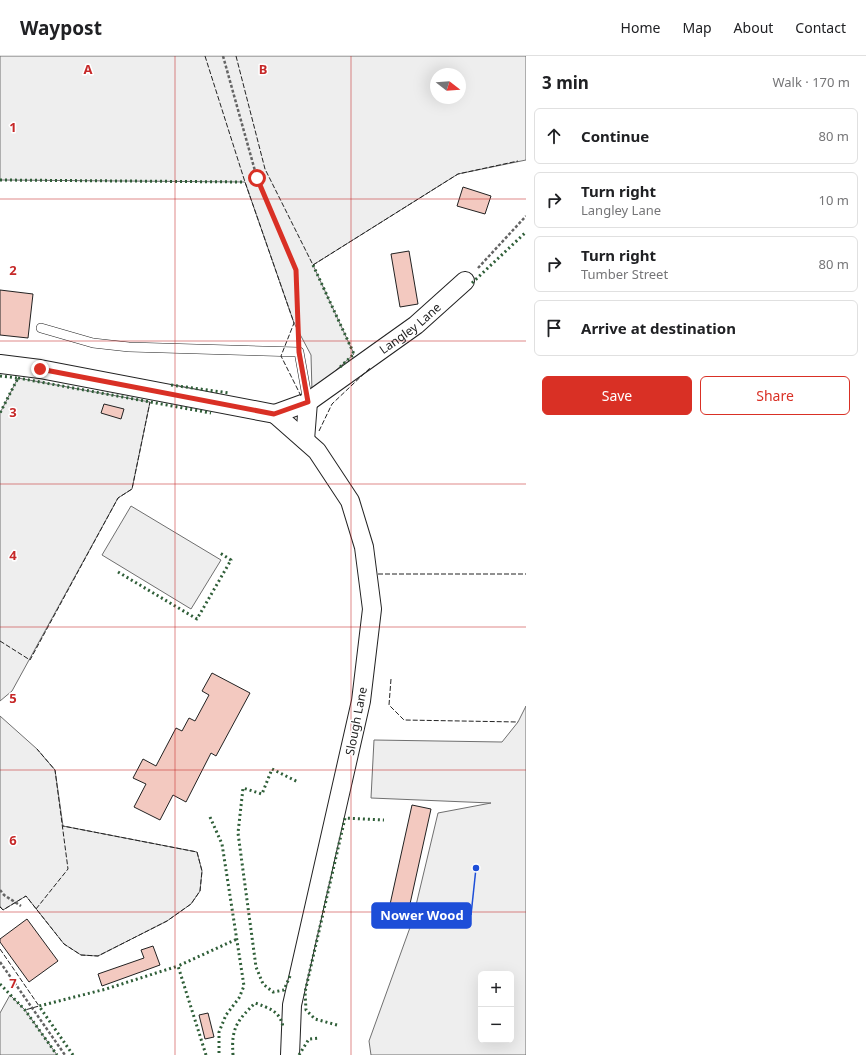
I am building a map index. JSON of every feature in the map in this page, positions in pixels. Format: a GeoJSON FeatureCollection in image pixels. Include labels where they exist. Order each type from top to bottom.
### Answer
{"type":"FeatureCollection","features":[{"type":"Feature","properties":{"kind":"street","name":"Langley Lane"},"geometry":{"type":"LineString","coordinates":[[274,414],[308,402],[416,325],[465,281]]}},
{"type":"Feature","properties":{"kind":"street"},"geometry":{"type":"LineString","coordinates":[[0,364],[40,369],[274,414]]}},
{"type":"Feature","properties":{"kind":"street"},"geometry":{"type":"LineString","coordinates":[[305,440],[308,402]]}},
{"type":"Feature","properties":{"kind":"street","name":"Slough Lane"},"geometry":{"type":"LineString","coordinates":[[274,414],[317,451],[350,501],[364,547],[372,609],[361,701],[292,1005],[290,1055]]}},
{"type":"Feature","properties":{"kind":"lane"},"geometry":{"type":"LineString","coordinates":[[41,328],[93,342],[128,347],[299,352],[308,402]]}},
{"type":"Feature","properties":{"kind":"path"},"geometry":{"type":"LineString","coordinates":[[223,56],[257,178],[296,270],[299,352]]}},
{"type":"Feature","properties":{"kind":"path"},"geometry":{"type":"LineString","coordinates":[[465,281],[526,216]]}},
{"type":"Feature","properties":{"kind":"path"},"geometry":{"type":"LineString","coordinates":[[0,890],[4,895],[21,906]]}},
{"type":"Feature","properties":{"kind":"path"},"geometry":{"type":"LineString","coordinates":[[0,962],[65,1055]]}},
{"type":"Feature","properties":{"kind":"shaded area"},"geometry":{"type":"Polygon","coordinates":[[[0,56],[526,56],[526,160],[458,174],[313,265],[354,354],[312,392],[311,355],[294,323],[245,182],[0,180],[0,56]]]}},
{"type":"Feature","properties":{"kind":"shaded area"},"geometry":{"type":"Polygon","coordinates":[[[18,378],[150,402],[132,489],[118,498],[12,691],[0,701],[0,413],[18,378]]]}},
{"type":"Feature","properties":{"kind":"shaded area"},"geometry":{"type":"Polygon","coordinates":[[[131,506],[221,560],[191,609],[102,555],[131,506]]]}},
{"type":"Feature","properties":{"kind":"shaded area"},"geometry":{"type":"Polygon","coordinates":[[[526,706],[526,1055],[371,1055],[369,1041],[412,922],[438,813],[491,803],[371,798],[374,740],[502,742],[518,722],[526,706]]]}},
{"type":"Feature","properties":{"kind":"shaded area"},"geometry":{"type":"Polygon","coordinates":[[[0,716],[37,749],[55,770],[63,826],[197,852],[202,871],[200,891],[191,904],[167,921],[98,956],[81,955],[64,944],[26,896],[3,910],[0,906],[0,716]]]}},
{"type":"Feature","properties":{"kind":"shaded area"},"geometry":{"type":"Polygon","coordinates":[[[10,995],[25,1010],[57,1055],[0,1055],[0,1013],[10,995]]]}},
{"type":"Feature","properties":{"kind":"building"},"geometry":{"type":"Polygon","coordinates":[[[463,187],[491,196],[485,214],[457,206],[463,187]]]}},
{"type":"Feature","properties":{"kind":"building"},"geometry":{"type":"Polygon","coordinates":[[[409,251],[418,304],[400,307],[391,254],[409,251]]]}},
{"type":"Feature","properties":{"kind":"building"},"geometry":{"type":"Polygon","coordinates":[[[0,290],[33,294],[28,338],[0,335],[0,290]]]}},
{"type":"Feature","properties":{"kind":"building"},"geometry":{"type":"Polygon","coordinates":[[[104,404],[124,409],[121,419],[101,413],[104,404]]]}},
{"type":"Feature","properties":{"kind":"building"},"geometry":{"type":"Polygon","coordinates":[[[212,673],[250,693],[216,756],[211,753],[186,802],[173,795],[160,820],[134,807],[146,784],[133,778],[143,759],[156,766],[176,728],[182,731],[189,718],[195,721],[209,695],[202,691],[212,673]]]}},
{"type":"Feature","properties":{"kind":"building"},"geometry":{"type":"Polygon","coordinates":[[[412,805],[431,809],[408,913],[389,909],[412,805]]]}},
{"type":"Feature","properties":{"kind":"building"},"geometry":{"type":"Polygon","coordinates":[[[27,919],[58,961],[29,982],[0,942],[0,939],[27,919]]]}},
{"type":"Feature","properties":{"kind":"building"},"geometry":{"type":"Polygon","coordinates":[[[153,946],[160,965],[102,986],[98,974],[144,958],[141,950],[153,946]]]}},
{"type":"Feature","properties":{"kind":"building"},"geometry":{"type":"Polygon","coordinates":[[[208,1013],[214,1037],[205,1039],[199,1015],[208,1013]]]}},
{"type":"Feature","properties":{"kind":"hedge"},"geometry":{"type":"LineString","coordinates":[[0,180],[245,182]]}},
{"type":"Feature","properties":{"kind":"hedge"},"geometry":{"type":"LineString","coordinates":[[472,283],[526,232]]}},
{"type":"Feature","properties":{"kind":"hedge"},"geometry":{"type":"LineString","coordinates":[[313,265],[354,354],[338,369]]}},
{"type":"Feature","properties":{"kind":"hedge"},"geometry":{"type":"LineString","coordinates":[[0,376],[18,378],[0,413]]}},
{"type":"Feature","properties":{"kind":"hedge"},"geometry":{"type":"LineString","coordinates":[[18,378],[211,413]]}},
{"type":"Feature","properties":{"kind":"hedge"},"geometry":{"type":"LineString","coordinates":[[171,385],[229,393]]}},
{"type":"Feature","properties":{"kind":"hedge"},"geometry":{"type":"LineString","coordinates":[[118,572],[197,619],[231,560],[220,553]]}},
{"type":"Feature","properties":{"kind":"hedge"},"geometry":{"type":"LineString","coordinates":[[290,976],[284,990],[273,992],[263,984],[256,967],[238,833],[243,788],[262,794],[272,769],[298,782]]}},
{"type":"Feature","properties":{"kind":"hedge"},"geometry":{"type":"LineString","coordinates":[[210,817],[222,844],[244,986],[239,998],[226,1015],[219,1032],[219,1055]]}},
{"type":"Feature","properties":{"kind":"hedge"},"geometry":{"type":"LineString","coordinates":[[337,1025],[315,1019],[306,1010],[305,992],[345,818],[384,820]]}},
{"type":"Feature","properties":{"kind":"hedge"},"geometry":{"type":"LineString","coordinates":[[388,916],[412,922]]}},
{"type":"Feature","properties":{"kind":"hedge"},"geometry":{"type":"LineString","coordinates":[[206,1055],[178,966],[237,939]]}},
{"type":"Feature","properties":{"kind":"hedge"},"geometry":{"type":"LineString","coordinates":[[73,1055],[39,1006],[106,989],[178,966]]}},
{"type":"Feature","properties":{"kind":"hedge"},"geometry":{"type":"LineString","coordinates":[[0,984],[25,1010],[57,1055]]}},
{"type":"Feature","properties":{"kind":"hedge"},"geometry":{"type":"LineString","coordinates":[[233,1055],[233,1038],[236,1026],[255,1003],[277,1014],[283,1027]]}},
{"type":"Feature","properties":{"kind":"hedge"},"geometry":{"type":"LineString","coordinates":[[299,1055],[309,1039],[319,1038]]}},
{"type":"Feature","properties":{"kind":"fence"},"geometry":{"type":"LineString","coordinates":[[205,56],[245,182],[294,323],[281,356],[301,396]]}},
{"type":"Feature","properties":{"kind":"fence"},"geometry":{"type":"LineString","coordinates":[[236,56],[265,169],[313,265],[458,174],[518,161]]}},
{"type":"Feature","properties":{"kind":"fence"},"geometry":{"type":"LineString","coordinates":[[319,431],[332,404],[370,368]]}},
{"type":"Feature","properties":{"kind":"fence"},"geometry":{"type":"LineString","coordinates":[[0,641],[30,660],[118,498],[132,489],[150,402]]}},
{"type":"Feature","properties":{"kind":"fence"},"geometry":{"type":"LineString","coordinates":[[378,574],[526,574]]}},
{"type":"Feature","properties":{"kind":"fence"},"geometry":{"type":"LineString","coordinates":[[391,679],[389,705],[404,720],[518,722]]}},
{"type":"Feature","properties":{"kind":"fence"},"geometry":{"type":"LineString","coordinates":[[36,909],[68,869],[55,770],[37,749]]}},
{"type":"Feature","properties":{"kind":"fence"},"geometry":{"type":"LineString","coordinates":[[0,907],[3,910],[26,896],[64,944],[81,955],[98,956],[167,921],[191,904],[200,891],[202,871],[197,852],[63,826]]}},
{"type":"Feature","properties":{"kind":"fence"},"geometry":{"type":"LineString","coordinates":[[0,949],[39,1006],[25,1010]]}},
{"type":"Feature","properties":{"kind":"place","name":"Nower Wood"},"geometry":{"type":"Point","coordinates":[476,868]}},
{"type":"Feature","properties":{"kind":"route"},"geometry":{"type":"LineString","coordinates":[[40,369],[274,414],[308,402],[299,352],[296,270],[257,178]]}}]}
